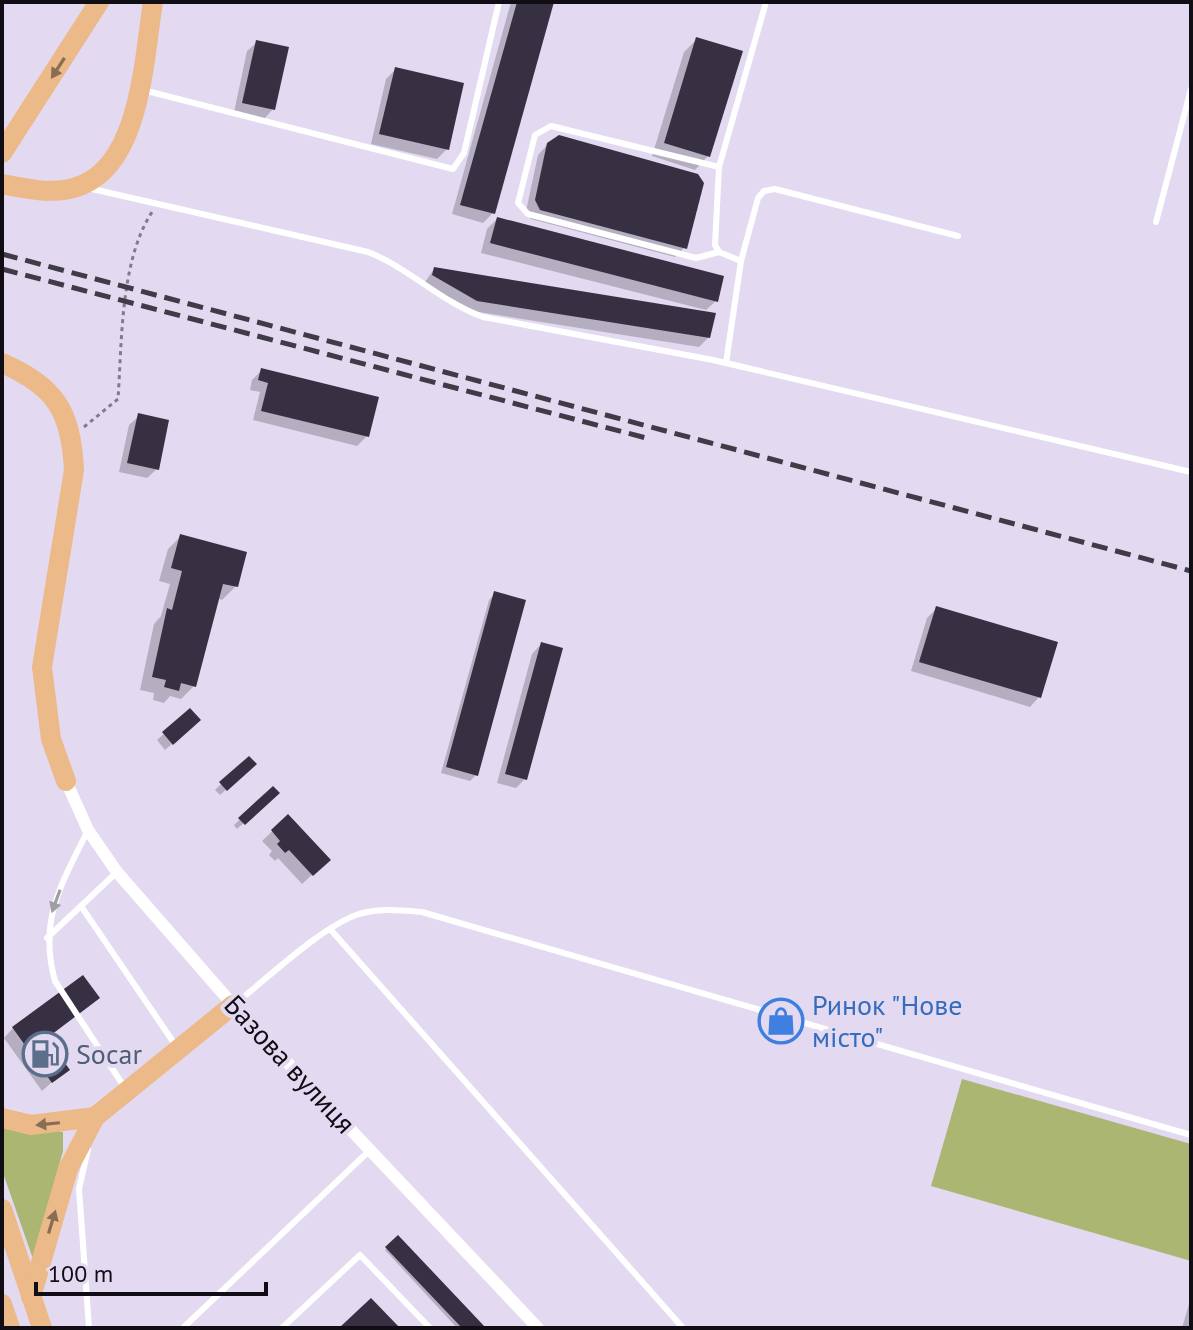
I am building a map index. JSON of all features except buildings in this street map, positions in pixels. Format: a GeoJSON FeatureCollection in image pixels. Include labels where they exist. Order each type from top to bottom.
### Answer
{"type":"FeatureCollection","features":[{"type":"Feature","properties":{"kind":"main road"},"geometry":{"type":"LineString","coordinates":[[2,153],[99,2]]}},
{"type":"Feature","properties":{"kind":"main road"},"geometry":{"type":"LineString","coordinates":[[2,184],[36,190],[80,186],[98,177],[116,158],[139,90],[153,2]]}},
{"type":"Feature","properties":{"kind":"main road"},"geometry":{"type":"LineString","coordinates":[[2,363],[46,388],[63,410],[72,437],[74,470],[42,667],[49,728],[66,781]]}},
{"type":"Feature","properties":{"kind":"main road"},"geometry":{"type":"LineString","coordinates":[[31,1297],[68,1169],[95,1117],[233,1005]]}},
{"type":"Feature","properties":{"kind":"main road"},"geometry":{"type":"LineString","coordinates":[[2,1118],[31,1125],[95,1117]]}},
{"type":"Feature","properties":{"kind":"main road"},"geometry":{"type":"LineString","coordinates":[[2,1209],[42,1328]]}},
{"type":"Feature","properties":{"kind":"main road"},"geometry":{"type":"LineString","coordinates":[[2,1304],[10,1328]]}},
{"type":"Feature","properties":{"kind":"street","name":"Базова вулиця"},"geometry":{"type":"LineString","coordinates":[[66,781],[88,830],[117,872],[233,1005],[538,1328]]}},
{"type":"Feature","properties":{"kind":"lane"},"geometry":{"type":"LineString","coordinates":[[139,90],[453,169],[464,153],[499,2]]}},
{"type":"Feature","properties":{"kind":"lane"},"geometry":{"type":"LineString","coordinates":[[719,252],[715,245],[719,167],[766,2]]}},
{"type":"Feature","properties":{"kind":"lane"},"geometry":{"type":"LineString","coordinates":[[1156,222],[1191,89]]}},
{"type":"Feature","properties":{"kind":"lane"},"geometry":{"type":"LineString","coordinates":[[719,167],[551,126],[535,135],[518,203],[528,214],[696,258],[719,252],[741,261]]}},
{"type":"Feature","properties":{"kind":"lane"},"geometry":{"type":"LineString","coordinates":[[80,186],[368,252],[388,260],[463,310],[483,317],[726,363],[1191,472]]}},
{"type":"Feature","properties":{"kind":"lane"},"geometry":{"type":"LineString","coordinates":[[726,363],[741,261],[758,198],[764,191],[775,189],[958,236]]}},
{"type":"Feature","properties":{"kind":"lane"},"geometry":{"type":"LineString","coordinates":[[88,830],[51,910],[47,938],[55,981],[127,1091]]}},
{"type":"Feature","properties":{"kind":"lane"},"geometry":{"type":"LineString","coordinates":[[47,938],[117,872]]}},
{"type":"Feature","properties":{"kind":"lane"},"geometry":{"type":"LineString","coordinates":[[81,906],[179,1050]]}},
{"type":"Feature","properties":{"kind":"lane"},"geometry":{"type":"LineString","coordinates":[[233,1005],[331,930],[357,915],[386,909],[422,912],[1191,1135]]}},
{"type":"Feature","properties":{"kind":"lane"},"geometry":{"type":"LineString","coordinates":[[331,930],[683,1328]]}},
{"type":"Feature","properties":{"kind":"lane"},"geometry":{"type":"LineString","coordinates":[[89,1328],[79,1189],[95,1117]]}},
{"type":"Feature","properties":{"kind":"lane"},"geometry":{"type":"LineString","coordinates":[[183,1328],[370,1150]]}},
{"type":"Feature","properties":{"kind":"lane"},"geometry":{"type":"LineString","coordinates":[[282,1328],[360,1255],[430,1328]]}},
{"type":"Feature","properties":{"kind":"path"},"geometry":{"type":"LineString","coordinates":[[72,437],[118,399],[125,300],[141,228],[157,204]]}},
{"type":"Feature","properties":{"kind":"green space"},"geometry":{"type":"Polygon","coordinates":[[[962,1079],[1191,1144],[1191,1261],[931,1186],[962,1079]]]}},
{"type":"Feature","properties":{"kind":"green space"},"geometry":{"type":"Polygon","coordinates":[[[2,1122],[63,1132],[63,1151],[33,1259],[2,1170],[2,1122]]]}},
{"type":"Feature","properties":{"kind":"railway"},"geometry":{"type":"LineString","coordinates":[[2,254],[1191,571]]}},
{"type":"Feature","properties":{"kind":"railway"},"geometry":{"type":"LineString","coordinates":[[2,269],[650,439]]}},
{"type":"Feature","properties":{"kind":"place","name":"Ринок \"Нове місто\""},"geometry":{"type":"Point","coordinates":[781,1021]}},
{"type":"Feature","properties":{"kind":"place","name":"Socar"},"geometry":{"type":"Point","coordinates":[45,1054]}}]}
